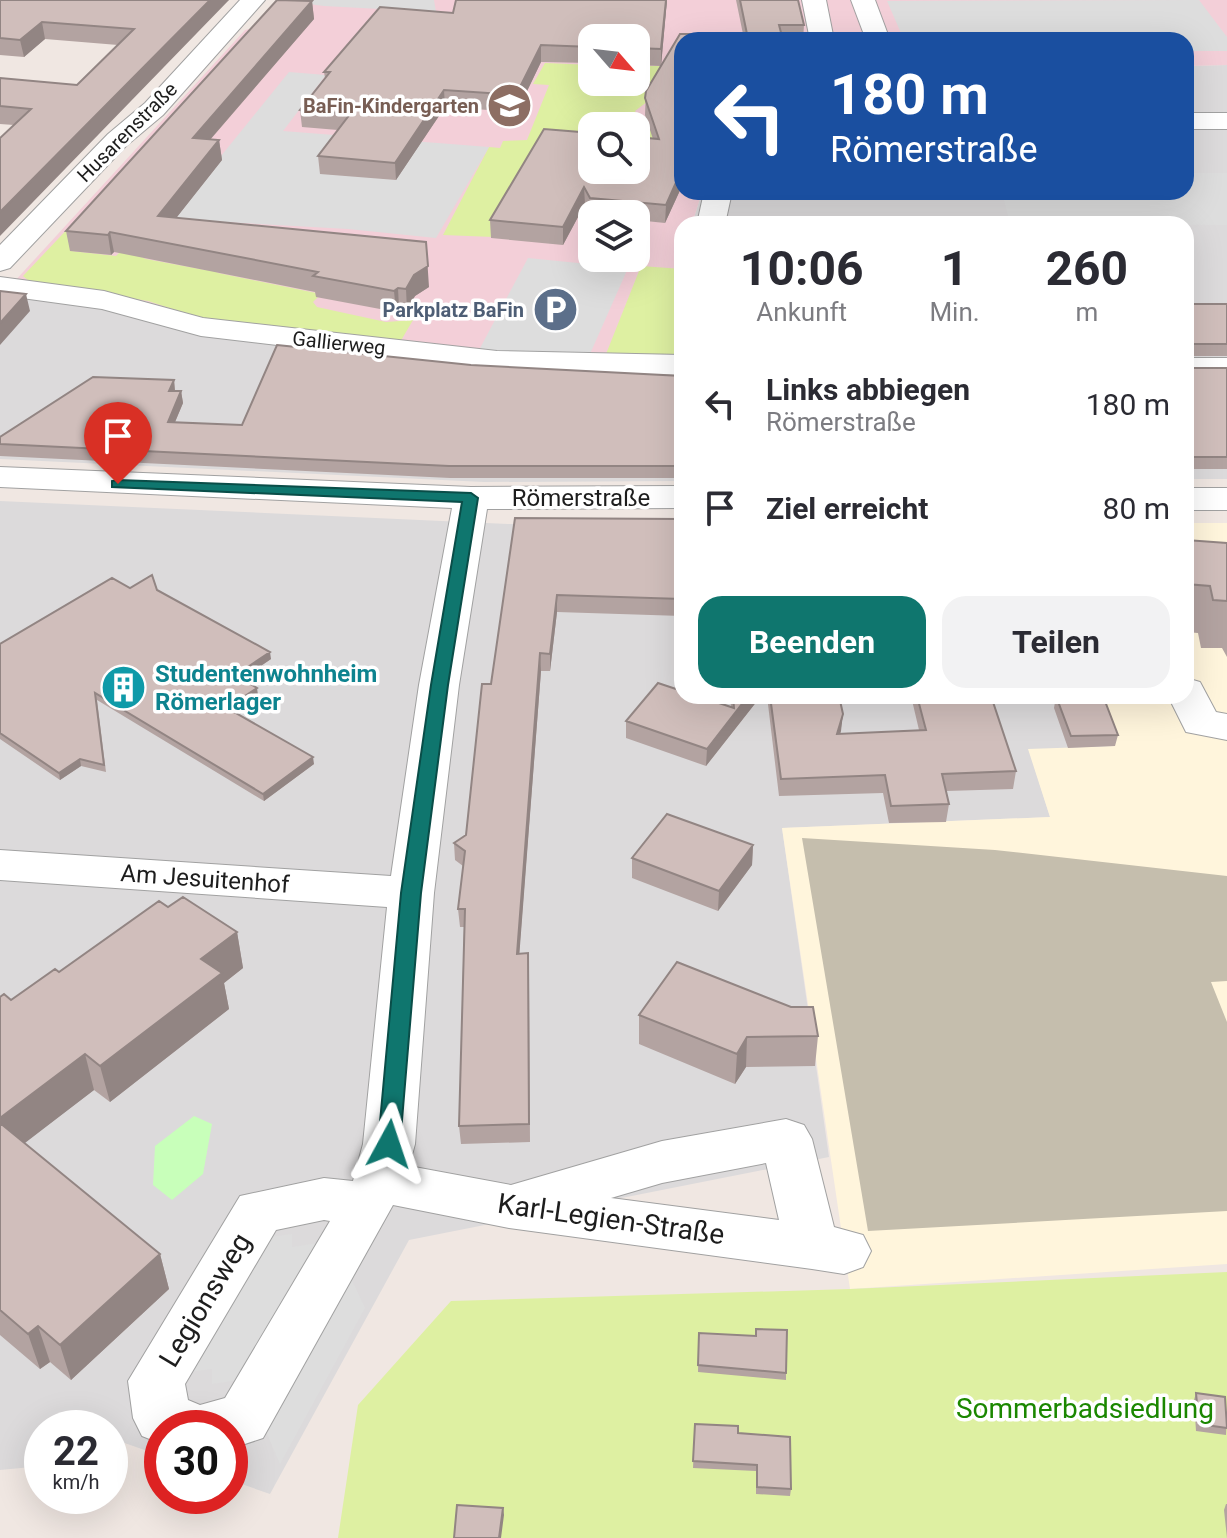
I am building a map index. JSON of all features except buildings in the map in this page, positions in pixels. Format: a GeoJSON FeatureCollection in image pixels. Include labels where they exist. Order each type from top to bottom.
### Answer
{"type":"FeatureCollection","features":[{"type":"Feature","properties":{"kind":"street","name":"Husarenstraße"},"geometry":{"type":"LineString","coordinates":[[0,262],[117,140],[154,109],[253,0]]}},
{"type":"Feature","properties":{"kind":"street"},"geometry":{"type":"LineString","coordinates":[[814,0],[820,32]]}},
{"type":"Feature","properties":{"kind":"street"},"geometry":{"type":"LineString","coordinates":[[863,0],[875,32]]}},
{"type":"Feature","properties":{"kind":"street"},"geometry":{"type":"LineString","coordinates":[[1194,121],[1227,121]]}},
{"type":"Feature","properties":{"kind":"street","name":"Gallierweg"},"geometry":{"type":"LineString","coordinates":[[0,286],[104,300],[201,327],[497,361],[674,365]]}},
{"type":"Feature","properties":{"kind":"street"},"geometry":{"type":"LineString","coordinates":[[1194,368],[1227,368]]}},
{"type":"Feature","properties":{"kind":"street","name":"Römerstraße"},"geometry":{"type":"LineString","coordinates":[[0,477],[471,498],[674,497]]}},
{"type":"Feature","properties":{"kind":"street"},"geometry":{"type":"LineString","coordinates":[[248,1411],[373,1193],[389,1144],[411,893],[439,685],[471,498]]}},
{"type":"Feature","properties":{"kind":"street"},"geometry":{"type":"LineString","coordinates":[[1194,499],[1227,499]]}},
{"type":"Feature","properties":{"kind":"street"},"geometry":{"type":"LineString","coordinates":[[1192,704],[1200,723],[1227,727]]}},
{"type":"Feature","properties":{"kind":"street","name":"Am Jesuitenhof"},"geometry":{"type":"LineString","coordinates":[[0,865],[411,893]]}},
{"type":"Feature","properties":{"kind":"street","name":"Karl-Legien-Straße"},"geometry":{"type":"LineString","coordinates":[[373,1193],[509,1206],[828,1249],[786,1139],[662,1162],[509,1206]]}},
{"type":"Feature","properties":{"kind":"street","name":"Legionsweg"},"geometry":{"type":"LineString","coordinates":[[161,1410],[156,1381],[259,1211],[373,1193]]}},
{"type":"Feature","properties":{"kind":"shaded area"},"geometry":{"type":"Polygon","coordinates":[[[279,0],[1227,0],[1227,65],[1194,66],[1194,32],[674,32],[674,200],[700,200],[694,216],[674,216],[674,355],[494,353],[203,321],[13,283],[245,30],[253,28],[279,0]]]}},
{"type":"Feature","properties":{"kind":"shaded area"},"geometry":{"type":"Polygon","coordinates":[[[302,0],[434,0],[436,12],[324,6],[302,0]]]}},
{"type":"Feature","properties":{"kind":"shaded area"},"geometry":{"type":"Polygon","coordinates":[[[1199,0],[1227,37],[1227,51],[1194,51],[1194,32],[901,32],[887,1],[1199,0]]]}},
{"type":"Feature","properties":{"kind":"shaded area"},"geometry":{"type":"Polygon","coordinates":[[[1227,65],[1227,479],[1194,479],[1194,216],[694,216],[700,200],[1194,200],[1194,66],[1227,65]]]}},
{"type":"Feature","properties":{"kind":"shaded area"},"geometry":{"type":"Polygon","coordinates":[[[289,72],[326,75],[283,131],[489,147],[436,238],[348,229],[170,219],[289,72]]]}},
{"type":"Feature","properties":{"kind":"shaded area"},"geometry":{"type":"Polygon","coordinates":[[[1194,173],[1227,173],[1227,225],[1194,225],[1194,216],[1008,216],[1004,200],[1194,200],[1194,173]]]}},
{"type":"Feature","properties":{"kind":"shaded area","name":"Parkplatz BaFin"},"geometry":{"type":"Polygon","coordinates":[[[528,258],[578,263],[578,272],[626,272],[590,354],[478,352],[528,258]]]}},
{"type":"Feature","properties":{"kind":"shaded area"},"geometry":{"type":"Polygon","coordinates":[[[0,289],[674,354],[674,481],[484,482],[0,459],[0,289]]]}},
{"type":"Feature","properties":{"kind":"shaded area"},"geometry":{"type":"Polygon","coordinates":[[[0,501],[508,524],[674,524],[674,704],[1099,704],[1115,746],[1029,750],[1050,817],[782,828],[829,1157],[409,1240],[270,1494],[248,1486],[248,1410],[144,1410],[144,1450],[128,1444],[128,1410],[24,1410],[24,1468],[0,1470],[0,501]]]}},
{"type":"Feature","properties":{"kind":"shaded area"},"geometry":{"type":"Polygon","coordinates":[[[1194,523],[1227,523],[1227,1264],[850,1289],[782,828],[1050,817],[1028,749],[1115,746],[1099,704],[1194,704],[1194,523]]]}},
{"type":"Feature","properties":{"kind":"shaded area"},"geometry":{"type":"Polygon","coordinates":[[[802,838],[995,850],[1227,876],[1227,981],[1211,982],[1227,1022],[1227,1211],[868,1231],[802,838]]]}},
{"type":"Feature","properties":{"kind":"shaded area"},"geometry":{"type":"Polygon","coordinates":[[[292,1234],[292,1247],[325,1242],[246,1379],[212,1384],[212,1369],[182,1373],[262,1238],[292,1234]]]}},
{"type":"Feature","properties":{"kind":"shaded area"},"geometry":{"type":"Polygon","coordinates":[[[349,1274],[365,1308],[280,1464],[264,1427],[349,1274]]]}},
{"type":"Feature","properties":{"kind":"green space"},"geometry":{"type":"Polygon","coordinates":[[[545,63],[578,64],[578,96],[650,96],[650,88],[660,92],[636,112],[578,112],[578,162],[494,237],[443,235],[489,147],[500,148],[503,141],[527,140],[549,85],[533,84],[545,63]]]}},
{"type":"Feature","properties":{"kind":"green space"},"geometry":{"type":"Polygon","coordinates":[[[650,66],[674,66],[674,80],[650,83],[650,66]]]}},
{"type":"Feature","properties":{"kind":"green space"},"geometry":{"type":"Polygon","coordinates":[[[650,127],[664,134],[650,152],[650,127]]]}},
{"type":"Feature","properties":{"kind":"green space"},"geometry":{"type":"Polygon","coordinates":[[[109,185],[71,251],[116,256],[123,249],[146,259],[205,270],[210,266],[218,273],[321,294],[313,302],[317,307],[386,322],[413,320],[399,344],[206,320],[148,301],[30,282],[23,276],[109,185]]]}},
{"type":"Feature","properties":{"kind":"green space"},"geometry":{"type":"Polygon","coordinates":[[[650,267],[674,268],[674,354],[606,354],[639,272],[650,272],[650,267]]]}},
{"type":"Feature","properties":{"kind":"green space"},"geometry":{"type":"Polygon","coordinates":[[[194,1116],[212,1124],[203,1174],[172,1200],[153,1185],[155,1146],[194,1116]]]}},
{"type":"Feature","properties":{"kind":"green space","name":"Sommerbadsiedlung"},"geometry":{"type":"Polygon","coordinates":[[[1227,1272],[1227,1538],[338,1538],[358,1405],[451,1301],[850,1289],[1227,1272]]]}},
{"type":"Feature","properties":{"kind":"place","name":"BaFin-Kindergarten"},"geometry":{"type":"Point","coordinates":[510,106]}},
{"type":"Feature","properties":{"kind":"place","name":"Parkplatz BaFin"},"geometry":{"type":"Point","coordinates":[555,310]}},
{"type":"Feature","properties":{"kind":"place","name":"Studentenwohnheim Römerlager"},"geometry":{"type":"Point","coordinates":[124,688]}},
{"type":"Feature","properties":{"kind":"route"},"geometry":{"type":"LineString","coordinates":[[118,484],[471,498],[439,685],[411,893],[389,1144]]}}]}
